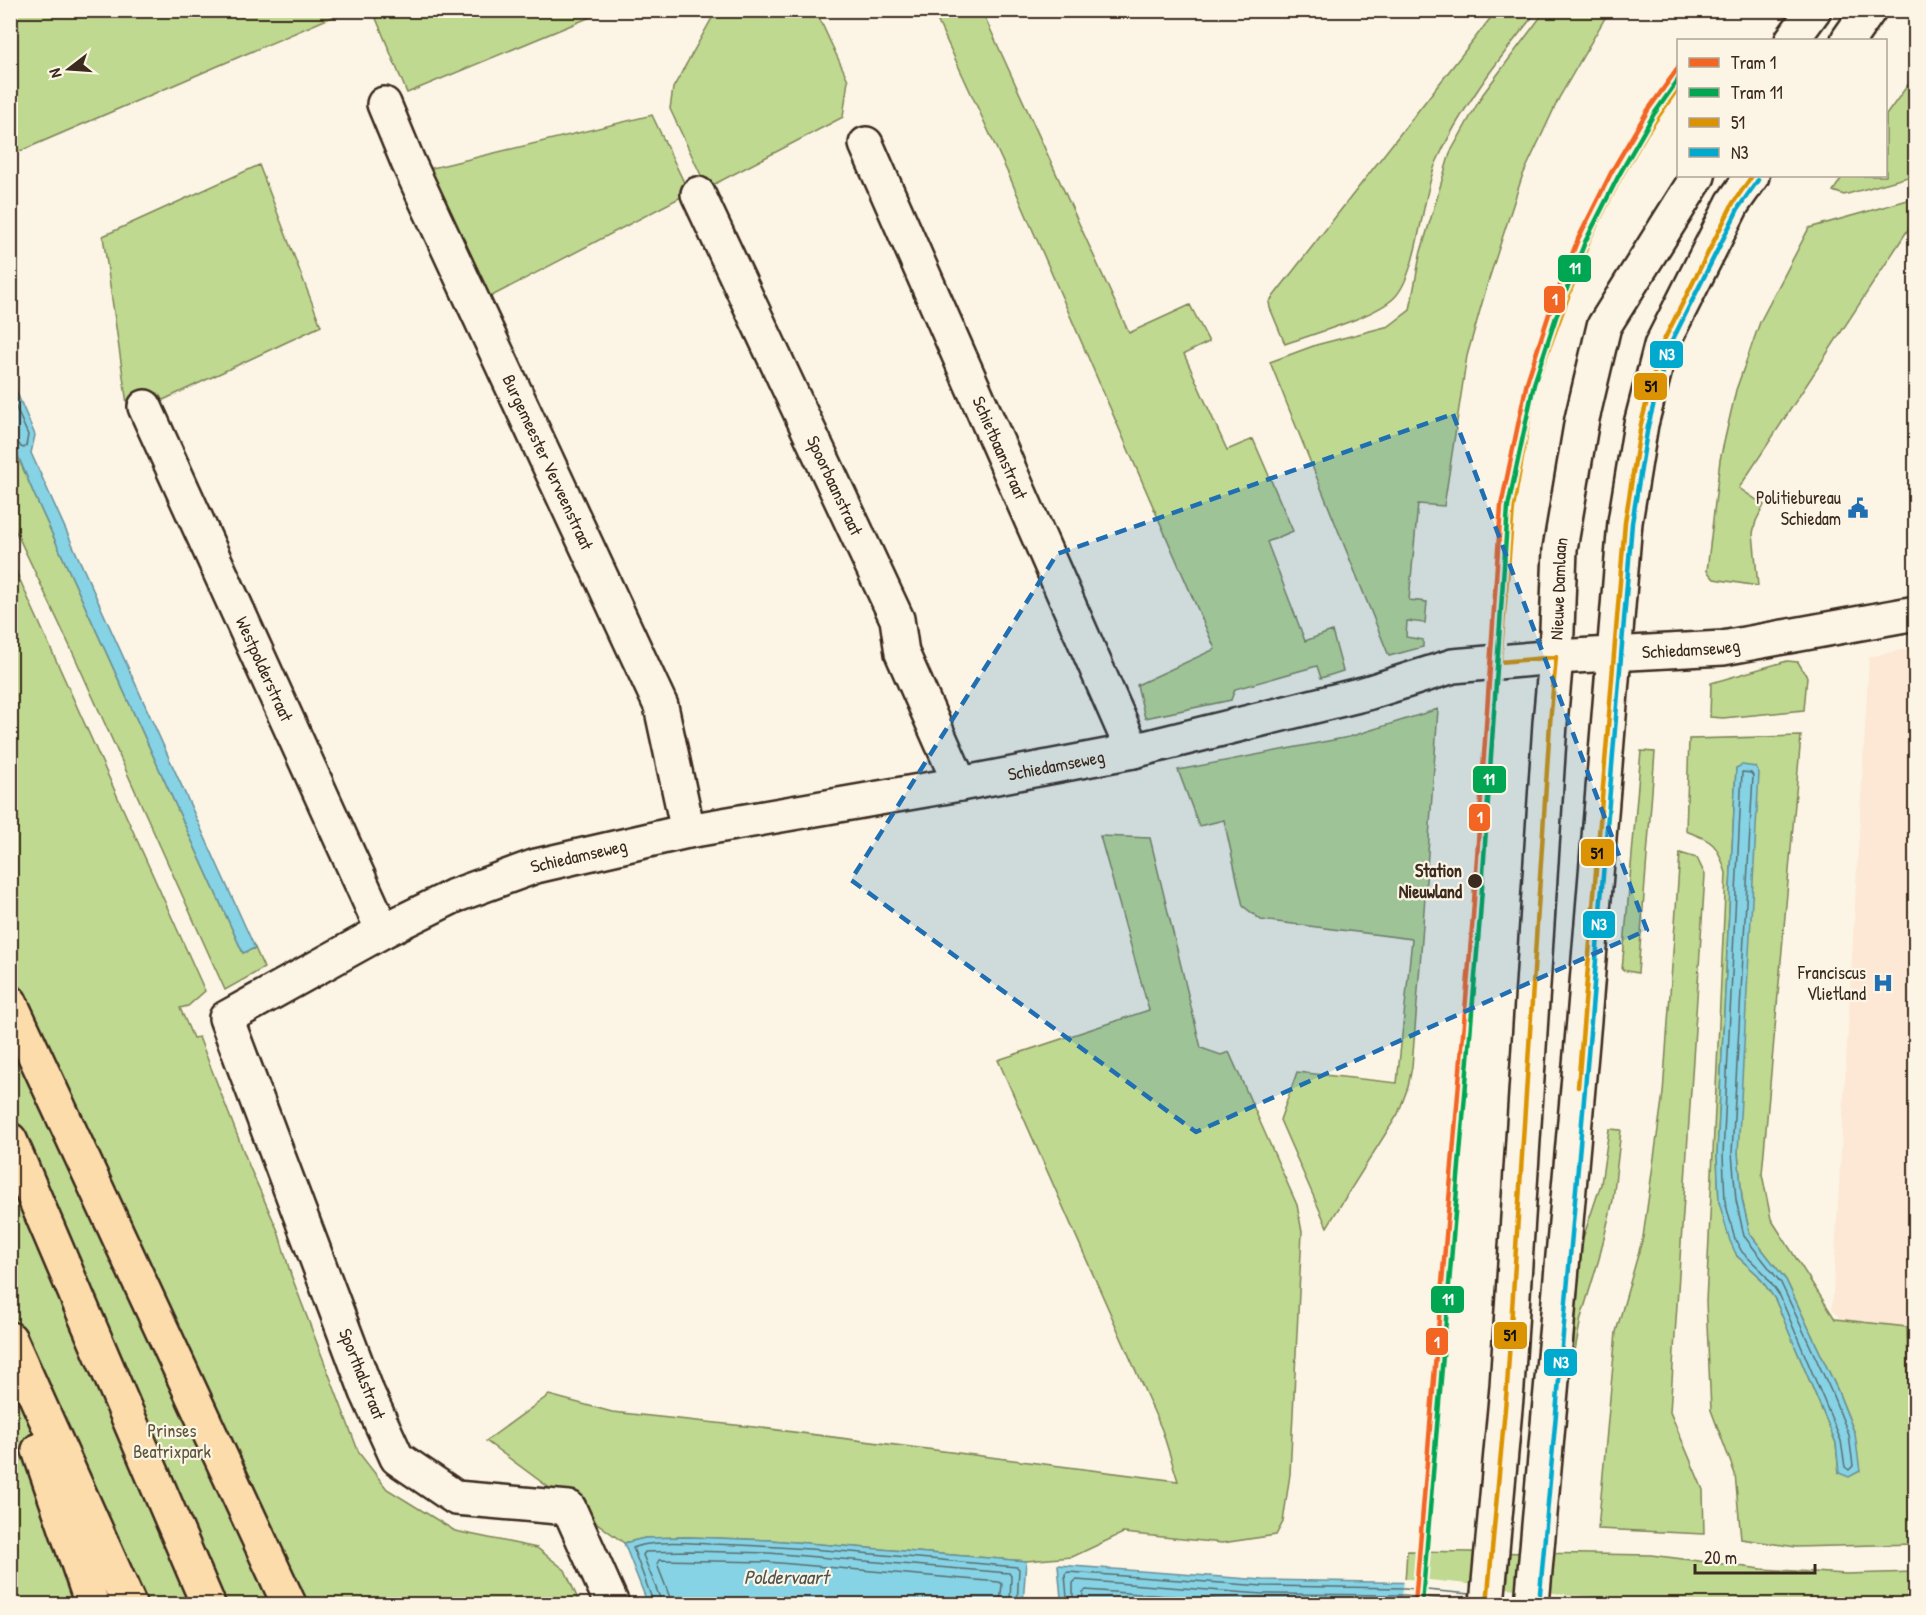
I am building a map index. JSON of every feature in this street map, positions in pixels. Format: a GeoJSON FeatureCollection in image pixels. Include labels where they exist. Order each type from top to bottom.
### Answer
{"type":"FeatureCollection","features":[{"type":"Feature","properties":{"kind":"highway"},"geometry":{"type":"LineString","coordinates":[[13,1007],[289,1605]]}},
{"type":"Feature","properties":{"kind":"highway"},"geometry":{"type":"LineString","coordinates":[[10,1140],[208,1605]]}},
{"type":"Feature","properties":{"kind":"highway"},"geometry":{"type":"LineString","coordinates":[[10,1339],[129,1605]]}},
{"type":"Feature","properties":{"kind":"highway"},"geometry":{"type":"LineString","coordinates":[[10,1368],[92,1605]]}},
{"type":"Feature","properties":{"kind":"street"},"geometry":{"type":"LineString","coordinates":[[1793,39],[1814,10]]}},
{"type":"Feature","properties":{"kind":"street"},"geometry":{"type":"LineString","coordinates":[[1849,39],[1869,10]]}},
{"type":"Feature","properties":{"kind":"street","name":"Burgemeester Verveenstraat"},"geometry":{"type":"LineString","coordinates":[[384,104],[408,162],[661,706],[688,831]]}},
{"type":"Feature","properties":{"kind":"street","name":"Schietbaanstraat"},"geometry":{"type":"LineString","coordinates":[[866,144],[1133,751]]}},
{"type":"Feature","properties":{"kind":"street","name":"Nieuwe Damlaan"},"geometry":{"type":"LineString","coordinates":[[1487,1605],[1507,1387],[1556,657],[1560,549],[1564,519],[1582,419],[1604,326],[1697,177]]}},
{"type":"Feature","properties":{"kind":"street"},"geometry":{"type":"LineString","coordinates":[[1532,1605],[1625,522],[1641,424],[1661,346],[1733,203],[1751,177]]}},
{"type":"Feature","properties":{"kind":"street","name":"Spoorbaanstraat"},"geometry":{"type":"LineString","coordinates":[[698,194],[897,619],[902,653],[960,784]]}},
{"type":"Feature","properties":{"kind":"street","name":"Westpolderstraat"},"geometry":{"type":"LineString","coordinates":[[145,407],[383,931]]}},
{"type":"Feature","properties":{"kind":"street","name":"Schiedamseweg"},"geometry":{"type":"LineString","coordinates":[[226,1018],[383,931],[454,896],[536,866],[688,831],[960,784],[1133,751],[1367,693],[1454,666],[1556,657],[1614,656],[1723,648],[1916,613]]}},
{"type":"Feature","properties":{"kind":"street","name":"Sporthalstraat"},"geometry":{"type":"LineString","coordinates":[[226,1018],[367,1392],[397,1458],[456,1498],[568,1508],[612,1605]]}},
{"type":"Feature","properties":{"kind":"highlighted area"},"geometry":{"type":"Polygon","coordinates":[[[1453,414],[1647,930],[1196,1132],[851,880],[1057,554],[1453,414]]]}},
{"type":"Feature","properties":{"kind":"shaded area","name":"Franciscus Vlietland"},"geometry":{"type":"Polygon","coordinates":[[[1915,647],[1915,1401],[1909,1400],[1832,1309],[1869,657],[1915,647]]]}},
{"type":"Feature","properties":{"kind":"green space"},"geometry":{"type":"Polygon","coordinates":[[[11,10],[346,10],[346,11],[11,155],[11,10]]]}},
{"type":"Feature","properties":{"kind":"green space"},"geometry":{"type":"Polygon","coordinates":[[[373,11],[605,11],[407,93],[373,11]]]}},
{"type":"Feature","properties":{"kind":"green space"},"geometry":{"type":"Polygon","coordinates":[[[716,11],[816,11],[848,80],[843,117],[707,188],[670,109],[673,88],[716,11]]]}},
{"type":"Feature","properties":{"kind":"green space"},"geometry":{"type":"Polygon","coordinates":[[[933,11],[982,11],[1129,333],[1190,305],[1209,342],[1184,354],[1227,450],[1253,439],[1293,531],[1267,542],[1305,641],[1332,631],[1343,671],[1321,678],[1317,666],[1235,689],[1231,700],[1145,718],[1137,685],[1215,649],[1011,180],[933,11]]]}},
{"type":"Feature","properties":{"kind":"green space"},"geometry":{"type":"Polygon","coordinates":[[[1496,11],[1537,11],[1482,84],[1446,142],[1431,177],[1414,254],[1402,287],[1394,298],[1372,312],[1285,344],[1269,302],[1496,11]]]}},
{"type":"Feature","properties":{"kind":"green space"},"geometry":{"type":"Polygon","coordinates":[[[1545,11],[1609,11],[1559,98],[1522,177],[1467,356],[1444,506],[1418,504],[1409,600],[1427,602],[1425,623],[1407,621],[1406,637],[1423,640],[1423,647],[1389,656],[1270,362],[1316,345],[1389,326],[1410,310],[1420,255],[1450,153],[1483,94],[1545,11]]]}},
{"type":"Feature","properties":{"kind":"green space"},"geometry":{"type":"Polygon","coordinates":[[[1915,75],[1915,175],[1844,195],[1833,191],[1842,177],[1887,177],[1887,114],[1915,75]]]}},
{"type":"Feature","properties":{"kind":"green space"},"geometry":{"type":"Polygon","coordinates":[[[652,115],[689,193],[490,297],[424,170],[652,115]]]}},
{"type":"Feature","properties":{"kind":"green space"},"geometry":{"type":"Polygon","coordinates":[[[259,165],[321,326],[161,401],[128,411],[103,236],[259,165]]]}},
{"type":"Feature","properties":{"kind":"green space"},"geometry":{"type":"Polygon","coordinates":[[[1915,198],[1915,219],[1739,488],[1764,505],[1753,533],[1758,586],[1714,579],[1707,571],[1720,460],[1736,390],[1760,322],[1809,228],[1915,198]]]}},
{"type":"Feature","properties":{"kind":"green space"},"geometry":{"type":"Polygon","coordinates":[[[10,439],[243,953],[255,948],[264,968],[225,990],[11,521],[10,439]]]}},
{"type":"Feature","properties":{"kind":"green space","name":"Prinses Beatrixpark"},"geometry":{"type":"Polygon","coordinates":[[[10,558],[205,991],[188,1006],[180,1008],[193,1038],[199,1037],[250,1168],[278,1231],[291,1275],[359,1453],[387,1489],[455,1531],[537,1548],[565,1570],[580,1604],[11,1604],[10,558]]]}},
{"type":"Feature","properties":{"kind":"green space"},"geometry":{"type":"Polygon","coordinates":[[[1787,661],[1798,662],[1807,677],[1804,710],[1723,718],[1710,717],[1711,683],[1787,661]]]}},
{"type":"Feature","properties":{"kind":"green space"},"geometry":{"type":"Polygon","coordinates":[[[1438,709],[1412,1067],[1408,1087],[1398,1114],[1327,1227],[1280,1120],[1297,1072],[1397,1083],[1412,939],[1261,920],[1243,906],[1224,820],[1199,826],[1178,770],[1349,737],[1438,709]]]}},
{"type":"Feature","properties":{"kind":"green space"},"geometry":{"type":"Polygon","coordinates":[[[1801,736],[1762,1174],[1771,1219],[1835,1319],[1907,1327],[1909,1400],[1916,1401],[1915,1544],[1796,1547],[1741,1539],[1735,1474],[1711,1410],[1706,1302],[1726,873],[1717,849],[1709,841],[1686,831],[1689,739],[1801,736]],[[1736,768],[1717,1155],[1719,1202],[1737,1256],[1758,1275],[1775,1299],[1836,1443],[1839,1473],[1855,1434],[1837,1389],[1786,1280],[1750,1234],[1742,1199],[1738,1153],[1736,768]]]}},
{"type":"Feature","properties":{"kind":"green space"},"geometry":{"type":"Polygon","coordinates":[[[1641,751],[1655,752],[1638,973],[1622,970],[1641,751]]]}},
{"type":"Feature","properties":{"kind":"green space"},"geometry":{"type":"Polygon","coordinates":[[[1100,836],[1150,838],[1201,1048],[1221,1055],[1229,1052],[1297,1205],[1302,1232],[1290,1474],[1283,1522],[1276,1535],[1222,1543],[1123,1533],[1072,1557],[1026,1561],[770,1540],[688,1537],[645,1538],[624,1543],[486,1441],[549,1395],[612,1412],[754,1427],[1178,1481],[1162,1430],[998,1060],[1149,1010],[1100,836]]]}},
{"type":"Feature","properties":{"kind":"green space"},"geometry":{"type":"Polygon","coordinates":[[[1680,853],[1697,858],[1705,875],[1670,1412],[1703,1490],[1704,1534],[1598,1529],[1616,1332],[1643,1237],[1663,1093],[1680,853]]]}},
{"type":"Feature","properties":{"kind":"green space"},"geometry":{"type":"Polygon","coordinates":[[[1609,1129],[1621,1130],[1613,1200],[1599,1259],[1581,1318],[1571,1372],[1582,1241],[1601,1184],[1609,1129]]]}},
{"type":"Feature","properties":{"kind":"green space"},"geometry":{"type":"Polygon","coordinates":[[[1407,1551],[1651,1555],[1762,1569],[1846,1574],[1915,1572],[1916,1604],[1652,1604],[1405,1582],[1407,1551]]]}},
{"type":"Feature","properties":{"kind":"water"},"geometry":{"type":"Polygon","coordinates":[[[11,379],[35,435],[31,453],[255,948],[243,953],[11,439],[11,379]]]}},
{"type":"Feature","properties":{"kind":"water"},"geometry":{"type":"Polygon","coordinates":[[[1742,765],[1756,767],[1759,773],[1738,1153],[1742,1199],[1750,1234],[1786,1280],[1837,1389],[1855,1434],[1860,1471],[1849,1477],[1839,1473],[1836,1443],[1775,1299],[1758,1275],[1737,1256],[1730,1241],[1719,1202],[1717,1155],[1736,768],[1742,765]]]}},
{"type":"Feature","properties":{"kind":"water","name":"Poldervaart"},"geometry":{"type":"Polygon","coordinates":[[[645,1538],[770,1540],[1026,1561],[1023,1604],[648,1604],[624,1543],[645,1538]]]}},
{"type":"Feature","properties":{"kind":"water"},"geometry":{"type":"Polygon","coordinates":[[[1058,1565],[1263,1580],[1429,1583],[1610,1602],[1652,1604],[1059,1604],[1061,1598],[1058,1565]]]}},
{"type":"Feature","properties":{"kind":"pier"},"geometry":{"type":"Polygon","coordinates":[[[1404,1579],[1592,1597],[1592,1604],[1401,1604],[1404,1579]]]}},
{"type":"Feature","properties":{"kind":"tram line","name":"1"},"geometry":{"type":"LineString","coordinates":[[1415,1604],[1473,916],[1501,506],[1527,382],[1549,314],[1578,239],[1612,171],[1648,110],[1677,69]]}},
{"type":"Feature","properties":{"kind":"tram line","name":"11"},"geometry":{"type":"LineString","coordinates":[[1422,1604],[1480,917],[1508,507],[1534,384],[1556,317],[1585,242],[1619,175],[1654,114],[1677,81]]}},
{"type":"Feature","properties":{"kind":"transit line","name":"51"},"geometry":{"type":"LineString","coordinates":[[1487,1604],[1507,1387],[1556,657],[1500,662],[1513,508],[1535,386],[1589,240],[1622,175],[1646,134],[1677,89]]}},
{"type":"Feature","properties":{"kind":"transit line","name":"51"},"geometry":{"type":"LineString","coordinates":[[1578,1087],[1625,522],[1641,424],[1661,346],[1733,203],[1751,177]]}},
{"type":"Feature","properties":{"kind":"transit line","name":"N3"},"geometry":{"type":"LineString","coordinates":[[1539,1604],[1591,1021],[1632,523],[1648,426],[1668,349],[1739,207],[1758,180]]}},
{"type":"Feature","properties":{"kind":"place","name":"Politiebureau Schiedam"},"geometry":{"type":"Point","coordinates":[1858,508]}},
{"type":"Feature","properties":{"kind":"place","name":"Station Nieuwland"},"geometry":{"type":"Point","coordinates":[1475,881]}},
{"type":"Feature","properties":{"kind":"place","name":"Franciscus Vlietland"},"geometry":{"type":"Point","coordinates":[1883,983]}}]}
